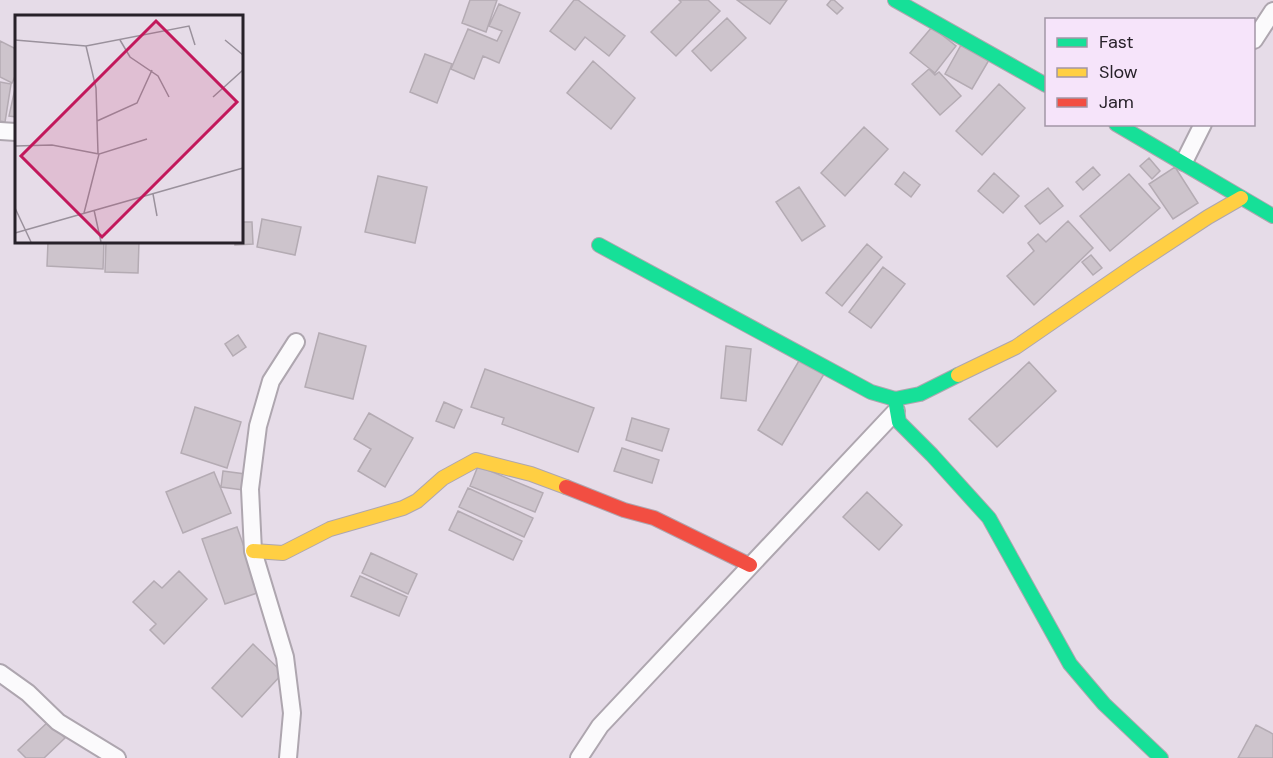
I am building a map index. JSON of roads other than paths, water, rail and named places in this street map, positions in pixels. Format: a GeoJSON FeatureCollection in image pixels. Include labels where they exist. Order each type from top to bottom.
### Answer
{"type":"FeatureCollection","features":[{"type":"Feature","properties":{"kind":"street"},"geometry":{"type":"LineString","coordinates":[[896,0],[1045,84]]}},
{"type":"Feature","properties":{"kind":"street"},"geometry":{"type":"LineString","coordinates":[[1255,38],[1273,11]]}},
{"type":"Feature","properties":{"kind":"street"},"geometry":{"type":"LineString","coordinates":[[1120,126],[1273,216]]}},
{"type":"Feature","properties":{"kind":"street"},"geometry":{"type":"LineString","coordinates":[[1184,162],[1202,126]]}},
{"type":"Feature","properties":{"kind":"street"},"geometry":{"type":"LineString","coordinates":[[0,131],[15,132]]}},
{"type":"Feature","properties":{"kind":"street"},"geometry":{"type":"LineString","coordinates":[[579,758],[600,726],[896,405],[1016,347],[1135,265],[1241,198]]}},
{"type":"Feature","properties":{"kind":"street"},"geometry":{"type":"LineString","coordinates":[[599,244],[896,405]]}},
{"type":"Feature","properties":{"kind":"street"},"geometry":{"type":"LineString","coordinates":[[288,758],[292,713],[285,657],[253,551],[250,489],[258,426],[271,381],[296,342]]}},
{"type":"Feature","properties":{"kind":"street"},"geometry":{"type":"LineString","coordinates":[[896,405],[899,422],[988,518],[1070,664],[1104,704],[1161,758]]}},
{"type":"Feature","properties":{"kind":"street"},"geometry":{"type":"LineString","coordinates":[[253,551],[283,553],[330,530],[403,508],[417,501],[443,478],[476,460],[531,474],[624,510],[654,518],[750,565]]}},
{"type":"Feature","properties":{"kind":"street"},"geometry":{"type":"LineString","coordinates":[[0,673],[28,693],[58,722],[117,758]]}}]}
